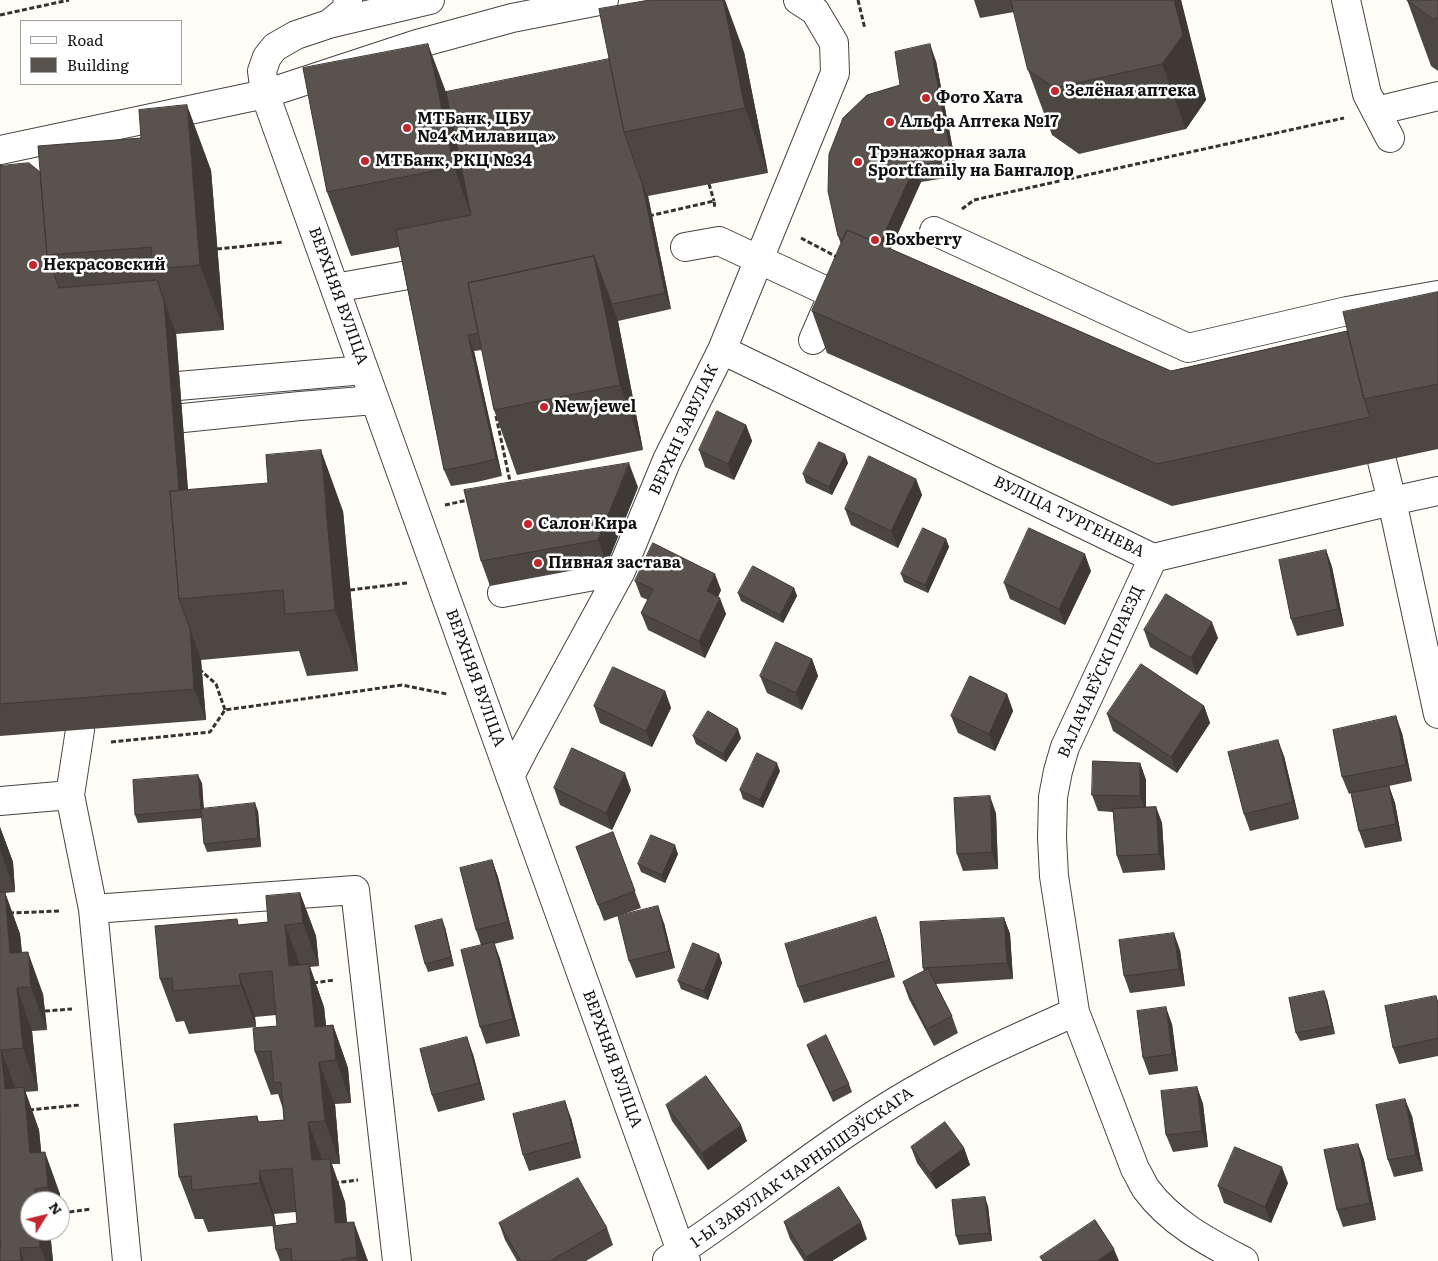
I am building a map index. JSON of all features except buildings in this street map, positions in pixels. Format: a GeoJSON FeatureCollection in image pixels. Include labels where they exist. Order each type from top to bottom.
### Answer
{"type":"FeatureCollection","features":[{"type":"Feature","properties":{"kind":"street"},"geometry":{"type":"LineString","coordinates":[[329,24],[346,10],[348,0]]}},
{"type":"Feature","properties":{"kind":"street","name":"ВЕРХНЯЯ ВУЛІЦА"},"geometry":{"type":"LineString","coordinates":[[430,0],[329,24],[296,35],[275,47],[267,57],[262,71],[264,94],[510,776],[678,1258]]}},
{"type":"Feature","properties":{"kind":"street"},"geometry":{"type":"LineString","coordinates":[[0,150],[264,94],[417,44],[512,18],[604,0]]}},
{"type":"Feature","properties":{"kind":"street","name":"ВЕРХНІ ЗАВУЛАК"},"geometry":{"type":"LineString","coordinates":[[510,776],[621,571],[668,460],[722,350],[835,73],[834,43],[815,11],[798,0]]}},
{"type":"Feature","properties":{"kind":"street"},"geometry":{"type":"LineString","coordinates":[[1346,0],[1367,94],[1390,138]]}},
{"type":"Feature","properties":{"kind":"street"},"geometry":{"type":"LineString","coordinates":[[1376,111],[1438,96]]}},
{"type":"Feature","properties":{"kind":"street"},"geometry":{"type":"LineString","coordinates":[[934,230],[1188,348],[1347,311],[1438,294]]}},
{"type":"Feature","properties":{"kind":"street"},"geometry":{"type":"LineString","coordinates":[[685,247],[719,241],[833,294],[813,340]]}},
{"type":"Feature","properties":{"kind":"street"},"geometry":{"type":"LineString","coordinates":[[335,288],[408,275]]}},
{"type":"Feature","properties":{"kind":"street"},"geometry":{"type":"LineString","coordinates":[[1347,311],[1354,338]]}},
{"type":"Feature","properties":{"kind":"street","name":"ВУЛІЦА ТУРГЕНЕВА"},"geometry":{"type":"LineString","coordinates":[[722,350],[1154,558],[1438,491]]}},
{"type":"Feature","properties":{"kind":"street"},"geometry":{"type":"LineString","coordinates":[[115,392],[364,370]]}},
{"type":"Feature","properties":{"kind":"street"},"geometry":{"type":"LineString","coordinates":[[182,418],[375,400]]}},
{"type":"Feature","properties":{"kind":"street"},"geometry":{"type":"LineString","coordinates":[[1382,461],[1438,714]]}},
{"type":"Feature","properties":{"kind":"street","name":"ВАЛАЧАЕЎСКІ ПРАЕЗД"},"geometry":{"type":"LineString","coordinates":[[1154,558],[1065,747],[1054,788],[1052,838],[1054,876],[1075,1012],[1135,1169],[1145,1188],[1176,1221],[1210,1243],[1244,1261]]}},
{"type":"Feature","properties":{"kind":"street"},"geometry":{"type":"LineString","coordinates":[[502,593],[621,571]]}},
{"type":"Feature","properties":{"kind":"street"},"geometry":{"type":"LineString","coordinates":[[79,738],[70,795],[94,909],[127,1261]]}},
{"type":"Feature","properties":{"kind":"street"},"geometry":{"type":"LineString","coordinates":[[0,801],[70,795]]}},
{"type":"Feature","properties":{"kind":"street"},"geometry":{"type":"LineString","coordinates":[[94,909],[356,890],[397,1261]]}},
{"type":"Feature","properties":{"kind":"street","name":"1-Ы ЗАВУЛАК ЧАРНЫШЭЎСКАГА"},"geometry":{"type":"LineString","coordinates":[[678,1258],[845,1134],[922,1086],[974,1058],[1075,1012]]}},
{"type":"Feature","properties":{"kind":"path"},"geometry":{"type":"LineString","coordinates":[[0,15],[69,0]]}},
{"type":"Feature","properties":{"kind":"path"},"geometry":{"type":"LineString","coordinates":[[934,230],[974,200],[1376,111]]}},
{"type":"Feature","properties":{"kind":"path"},"geometry":{"type":"LineString","coordinates":[[709,184],[716,210],[719,214]]}},
{"type":"Feature","properties":{"kind":"path"},"geometry":{"type":"LineString","coordinates":[[646,217],[714,202]]}},
{"type":"Feature","properties":{"kind":"path"},"geometry":{"type":"LineString","coordinates":[[774,224],[844,260]]}},
{"type":"Feature","properties":{"kind":"path"},"geometry":{"type":"LineString","coordinates":[[217,250],[317,238]]}},
{"type":"Feature","properties":{"kind":"path"},"geometry":{"type":"LineString","coordinates":[[494,406],[512,490]]}},
{"type":"Feature","properties":{"kind":"path"},"geometry":{"type":"LineString","coordinates":[[415,511],[476,498]]}},
{"type":"Feature","properties":{"kind":"path"},"geometry":{"type":"LineString","coordinates":[[350,590],[439,578]]}},
{"type":"Feature","properties":{"kind":"path"},"geometry":{"type":"LineString","coordinates":[[195,665],[216,684],[225,710]]}},
{"type":"Feature","properties":{"kind":"path"},"geometry":{"type":"LineString","coordinates":[[79,738],[210,732],[225,710],[402,685],[483,701]]}},
{"type":"Feature","properties":{"kind":"path"},"geometry":{"type":"LineString","coordinates":[[1,914],[94,909]]}},
{"type":"Feature","properties":{"kind":"path"},"geometry":{"type":"LineString","coordinates":[[28,1110],[112,1101]]}},
{"type":"Feature","properties":{"kind":"place","name":"Зелёная аптека"},"geometry":{"type":"Point","coordinates":[1055,91]}},
{"type":"Feature","properties":{"kind":"place","name":"Фото Хата"},"geometry":{"type":"Point","coordinates":[926,98]}},
{"type":"Feature","properties":{"kind":"place","name":"Альфа Аптека №17"},"geometry":{"type":"Point","coordinates":[890,122]}},
{"type":"Feature","properties":{"kind":"place","name":"МТБанк, ЦБУ №4 «Милавица»"},"geometry":{"type":"Point","coordinates":[407,128]}},
{"type":"Feature","properties":{"kind":"place","name":"МТБанк, РКЦ №34"},"geometry":{"type":"Point","coordinates":[365,161]}},
{"type":"Feature","properties":{"kind":"place","name":"Трэнажорная зала Sportfamily на Бангалор"},"geometry":{"type":"Point","coordinates":[858,162]}},
{"type":"Feature","properties":{"kind":"place","name":"Boxberry"},"geometry":{"type":"Point","coordinates":[875,240]}},
{"type":"Feature","properties":{"kind":"place","name":"Некрасовский"},"geometry":{"type":"Point","coordinates":[33,265]}},
{"type":"Feature","properties":{"kind":"place","name":"New jewel"},"geometry":{"type":"Point","coordinates":[544,407]}},
{"type":"Feature","properties":{"kind":"place","name":"Салон Кира"},"geometry":{"type":"Point","coordinates":[528,524]}},
{"type":"Feature","properties":{"kind":"place","name":"Пивная застава"},"geometry":{"type":"Point","coordinates":[538,563]}}]}
